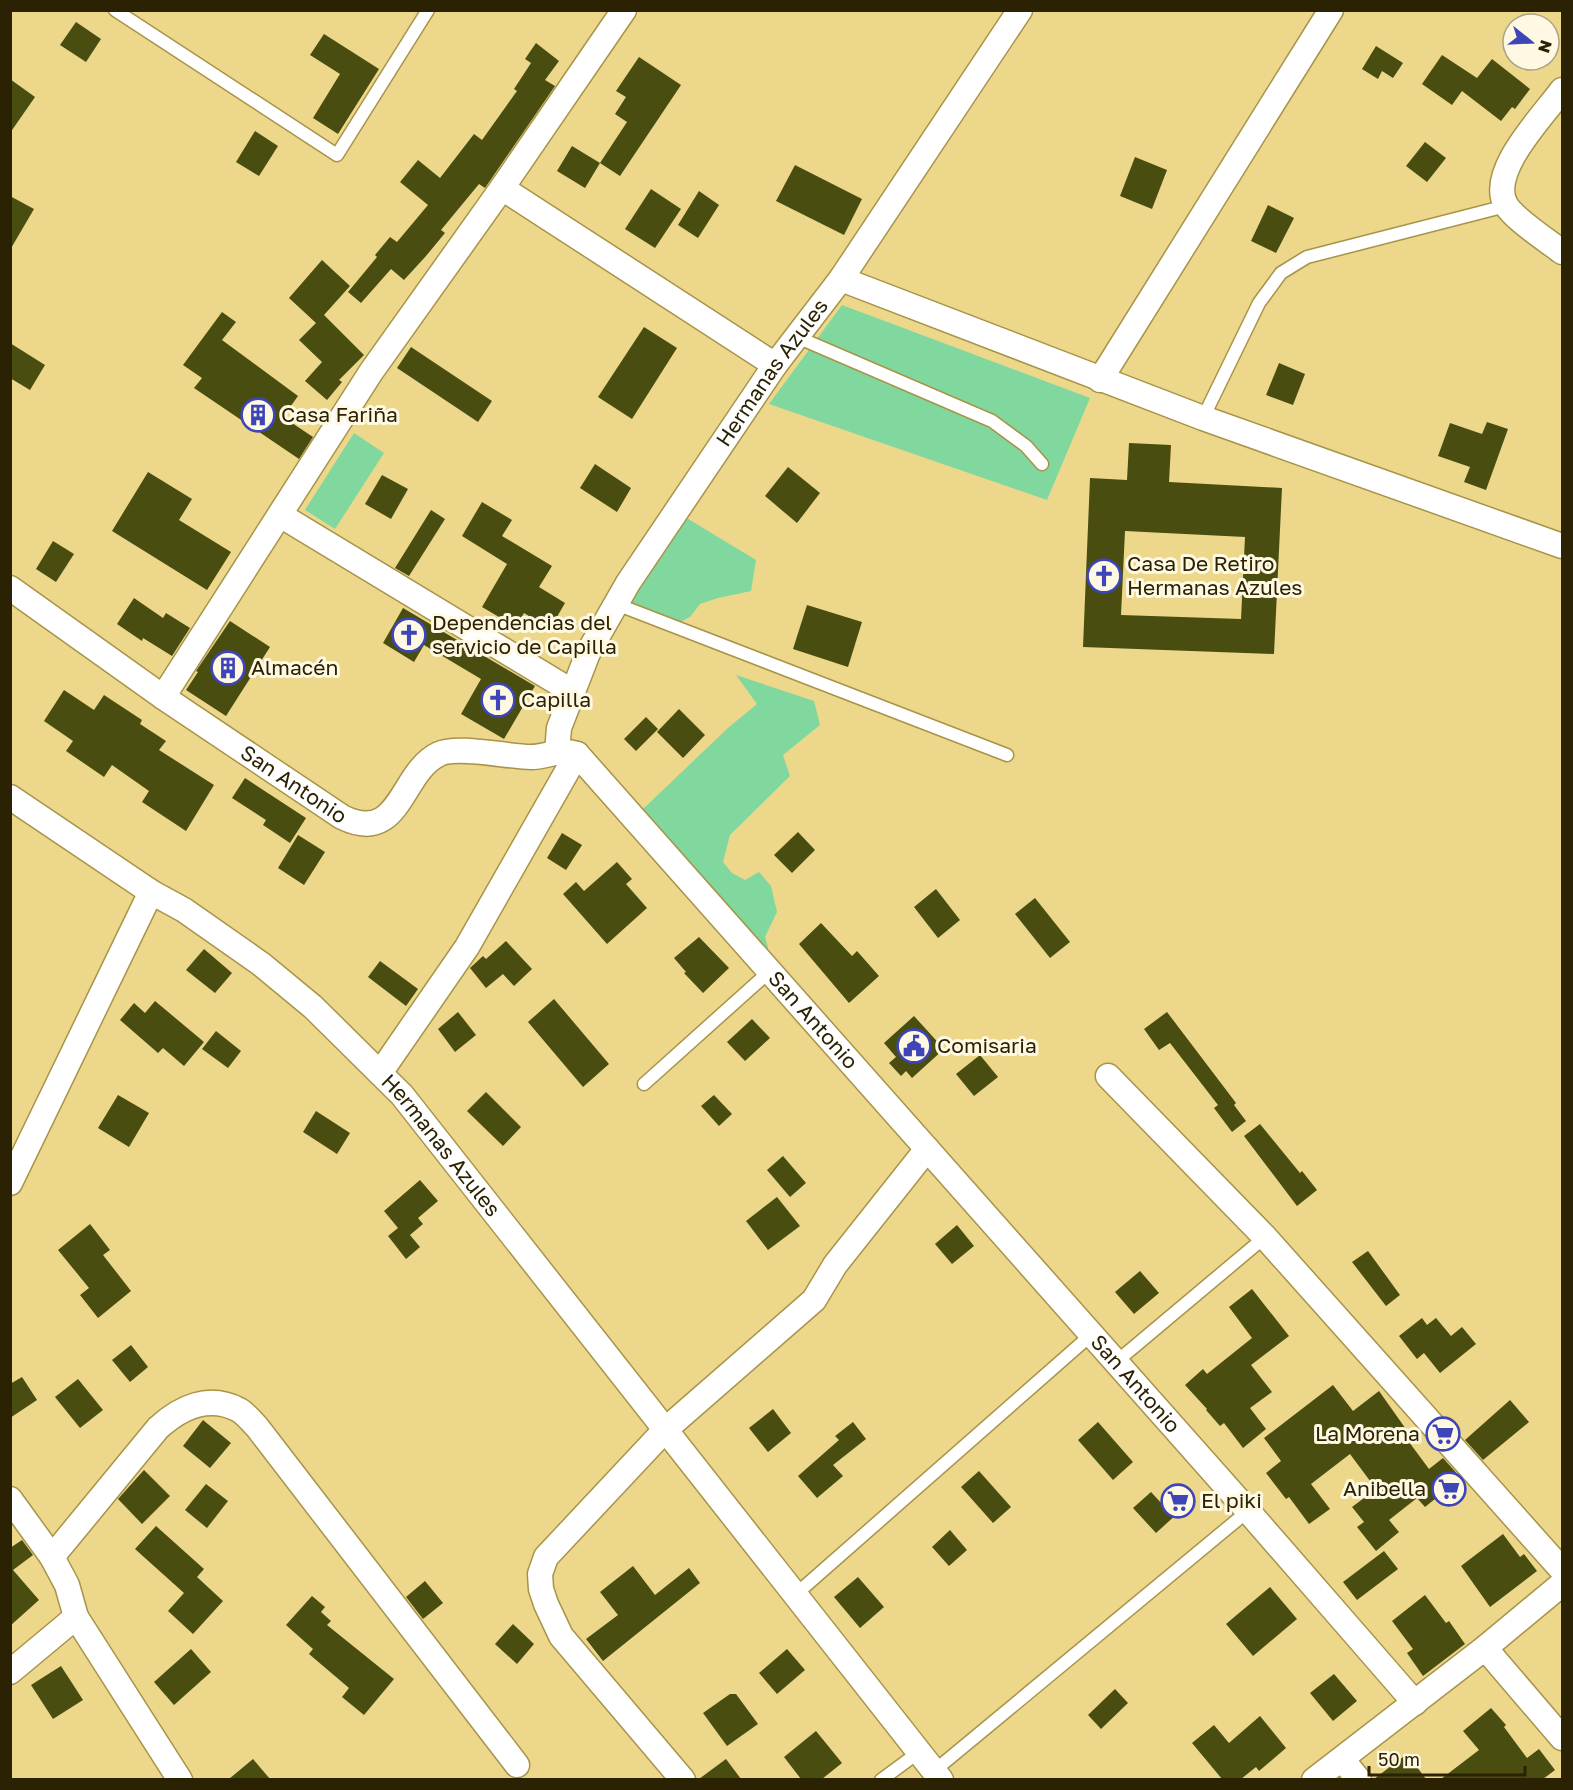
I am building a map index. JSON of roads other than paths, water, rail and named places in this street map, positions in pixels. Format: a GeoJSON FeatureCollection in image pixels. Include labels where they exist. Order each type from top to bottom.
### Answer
{"type":"FeatureCollection","features":[{"type":"Feature","properties":{"kind":"street"},"geometry":{"type":"LineString","coordinates":[[163,697],[371,372],[502,189],[624,10]]}},
{"type":"Feature","properties":{"kind":"street","name":"Hermanas Azules"},"geometry":{"type":"LineString","coordinates":[[938,1775],[402,1095],[380,1073],[467,947],[567,753],[559,728],[588,653],[628,583],[775,365],[841,279],[1020,10]]}},
{"type":"Feature","properties":{"kind":"street"},"geometry":{"type":"LineString","coordinates":[[1100,380],[1331,10]]}},
{"type":"Feature","properties":{"kind":"street"},"geometry":{"type":"LineString","coordinates":[[1563,90],[1514,154],[1506,170],[1502,195],[1506,206],[1563,252]]}},
{"type":"Feature","properties":{"kind":"street"},"geometry":{"type":"LineString","coordinates":[[502,189],[775,365]]}},
{"type":"Feature","properties":{"kind":"street"},"geometry":{"type":"LineString","coordinates":[[841,279],[1100,380],[1563,546]]}},
{"type":"Feature","properties":{"kind":"street"},"geometry":{"type":"LineString","coordinates":[[280,515],[573,692]]}},
{"type":"Feature","properties":{"kind":"street","name":"San Antonio"},"geometry":{"type":"LineString","coordinates":[[10,588],[163,697],[356,824],[368,825],[382,820],[394,808],[426,763],[439,753],[454,751],[533,757],[567,753],[770,971],[1415,1702]]}},
{"type":"Feature","properties":{"kind":"street"},"geometry":{"type":"LineString","coordinates":[[10,798],[151,892],[183,910],[261,964],[313,1007],[380,1073]]}},
{"type":"Feature","properties":{"kind":"street"},"geometry":{"type":"LineString","coordinates":[[10,1183],[151,892]]}},
{"type":"Feature","properties":{"kind":"street"},"geometry":{"type":"LineString","coordinates":[[1108,1076],[1265,1237],[1563,1570]]}},
{"type":"Feature","properties":{"kind":"street"},"geometry":{"type":"LineString","coordinates":[[683,1779],[561,1636],[546,1604],[540,1574],[546,1557],[665,1430],[813,1300],[835,1265],[927,1149]]}},
{"type":"Feature","properties":{"kind":"street"},"geometry":{"type":"LineString","coordinates":[[52,1557],[158,1428],[172,1415],[189,1406],[207,1403],[221,1404],[241,1411],[256,1426],[517,1766]]}},
{"type":"Feature","properties":{"kind":"street"},"geometry":{"type":"LineString","coordinates":[[10,1499],[52,1557],[67,1585],[76,1617],[180,1779]]}},
{"type":"Feature","properties":{"kind":"street"},"geometry":{"type":"LineString","coordinates":[[1314,1779],[1485,1648],[1563,1584]]}},
{"type":"Feature","properties":{"kind":"street"},"geometry":{"type":"LineString","coordinates":[[10,1672],[76,1617]]}},
{"type":"Feature","properties":{"kind":"street"},"geometry":{"type":"LineString","coordinates":[[1485,1648],[1563,1738]]}},
{"type":"Feature","properties":{"kind":"street"},"geometry":{"type":"LineString","coordinates":[[1342,1759],[1359,1779]]}},
{"type":"Feature","properties":{"kind":"lane"},"geometry":{"type":"LineString","coordinates":[[115,10],[337,155],[428,10]]}},
{"type":"Feature","properties":{"kind":"lane"},"geometry":{"type":"LineString","coordinates":[[1203,418],[1259,303],[1281,273],[1307,257],[1506,206]]}},
{"type":"Feature","properties":{"kind":"lane"},"geometry":{"type":"LineString","coordinates":[[797,338],[992,421],[1026,446],[1042,464]]}},
{"type":"Feature","properties":{"kind":"lane"},"geometry":{"type":"LineString","coordinates":[[616,604],[1007,755]]}},
{"type":"Feature","properties":{"kind":"lane"},"geometry":{"type":"LineString","coordinates":[[644,1084],[770,971]]}},
{"type":"Feature","properties":{"kind":"lane"},"geometry":{"type":"LineString","coordinates":[[1116,1362],[1265,1237]]}},
{"type":"Feature","properties":{"kind":"lane"},"geometry":{"type":"LineString","coordinates":[[795,1595],[1092,1334]]}},
{"type":"Feature","properties":{"kind":"lane"},"geometry":{"type":"LineString","coordinates":[[938,1775],[1248,1511]]}},
{"type":"Feature","properties":{"kind":"lane"},"geometry":{"type":"LineString","coordinates":[[881,1779],[919,1752]]}},
{"type":"Feature","properties":{"kind":"place","name":"Casa Fariña"},"geometry":{"type":"Point","coordinates":[258,415]}},
{"type":"Feature","properties":{"kind":"place","name":"Casa De Retiro Hermanas Azules"},"geometry":{"type":"Point","coordinates":[1104,576]}},
{"type":"Feature","properties":{"kind":"place","name":"Dependencias del servicio de Capilla"},"geometry":{"type":"Point","coordinates":[409,635]}},
{"type":"Feature","properties":{"kind":"place","name":"Almacén"},"geometry":{"type":"Point","coordinates":[228,668]}},
{"type":"Feature","properties":{"kind":"place","name":"Capilla"},"geometry":{"type":"Point","coordinates":[498,700]}},
{"type":"Feature","properties":{"kind":"place","name":"Comisaria"},"geometry":{"type":"Point","coordinates":[914,1046]}},
{"type":"Feature","properties":{"kind":"place","name":"La Morena"},"geometry":{"type":"Point","coordinates":[1443,1434]}},
{"type":"Feature","properties":{"kind":"place","name":"Anibella"},"geometry":{"type":"Point","coordinates":[1449,1489]}},
{"type":"Feature","properties":{"kind":"place","name":"El piki"},"geometry":{"type":"Point","coordinates":[1178,1501]}}]}
